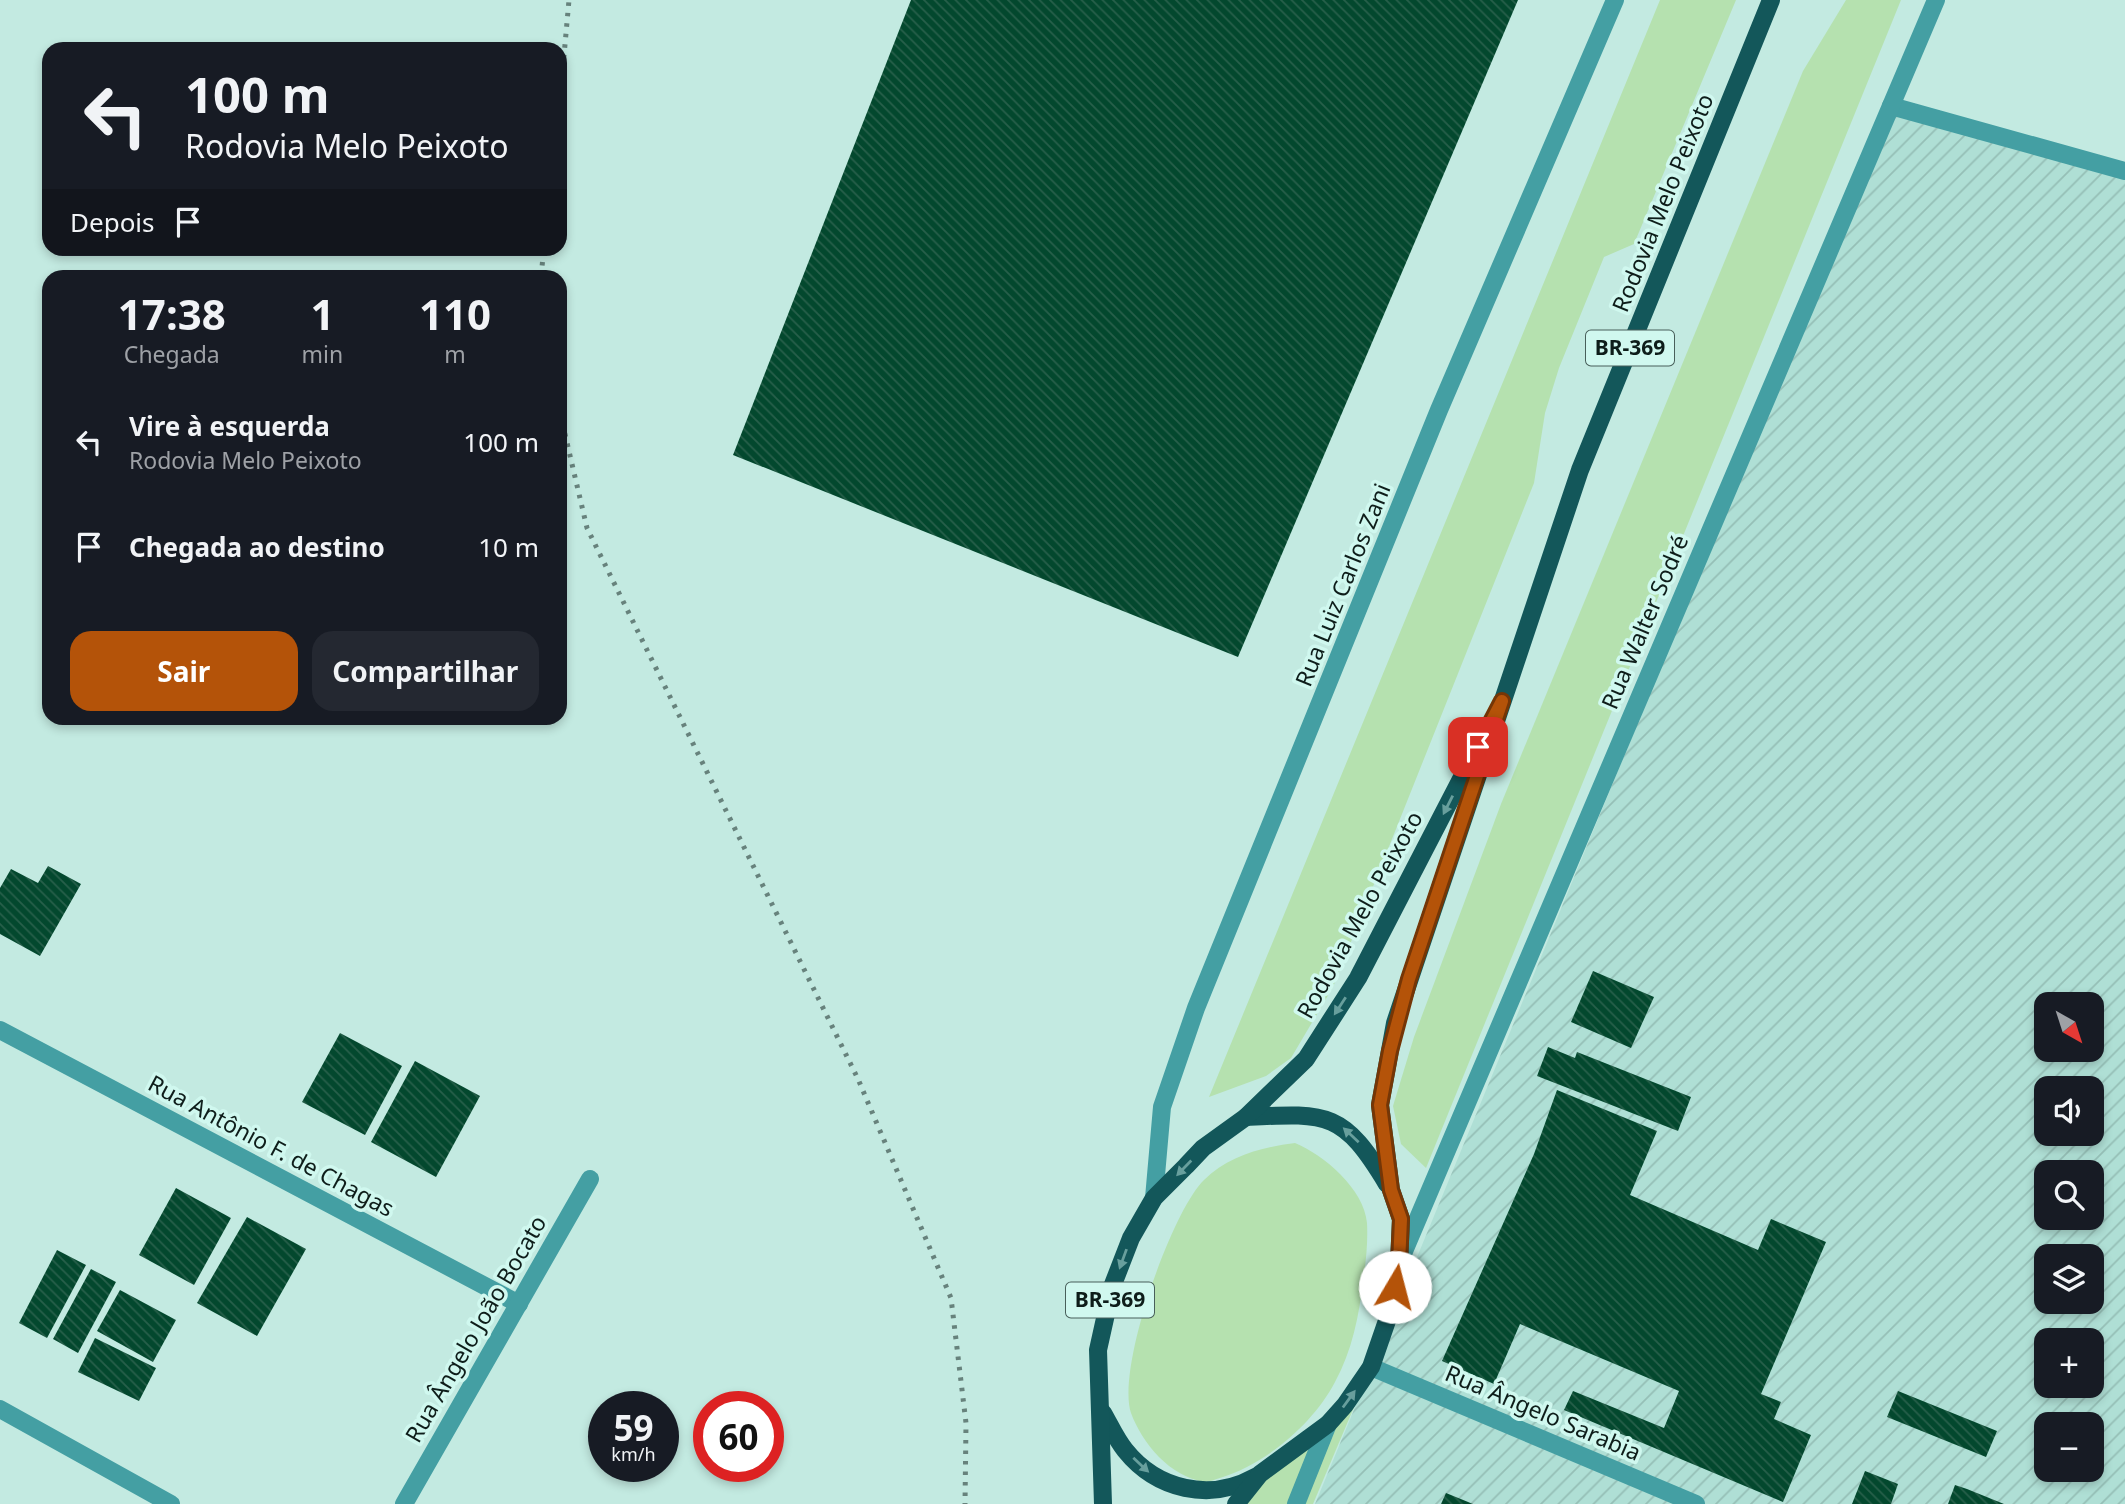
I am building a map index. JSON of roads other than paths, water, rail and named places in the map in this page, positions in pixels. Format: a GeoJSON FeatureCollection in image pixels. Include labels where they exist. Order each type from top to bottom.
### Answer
{"type":"FeatureCollection","features":[{"type":"Feature","properties":{"kind":"main road","name":"Rodovia Melo Peixoto"},"geometry":{"type":"LineString","coordinates":[[1236,1504],[1260,1474],[1328,1424],[1345,1405],[1371,1367],[1390,1312],[1399,1264],[1401,1219],[1391,1190],[1380,1105],[1395,1023],[1580,470],[1771,0]]}},
{"type":"Feature","properties":{"kind":"main road","name":"Rodovia Melo Peixoto"},"geometry":{"type":"LineString","coordinates":[[1103,1504],[1098,1350],[1112,1287],[1131,1238],[1154,1198],[1203,1148],[1246,1117],[1306,1059],[1358,978],[1502,701]]}},
{"type":"Feature","properties":{"kind":"main road"},"geometry":{"type":"LineString","coordinates":[[1246,1117],[1325,1117],[1350,1132],[1371,1157],[1391,1190]]}},
{"type":"Feature","properties":{"kind":"main road"},"geometry":{"type":"LineString","coordinates":[[1101,1410],[1125,1451],[1159,1482],[1194,1490],[1228,1489],[1260,1474]]}},
{"type":"Feature","properties":{"kind":"street","name":"Rua Luiz Carlos Zani"},"geometry":{"type":"LineString","coordinates":[[1154,1198],[1163,1107],[1196,1008],[1439,411],[1615,0]]}},
{"type":"Feature","properties":{"kind":"street","name":"Rua Walter Sodré"},"geometry":{"type":"LineString","coordinates":[[1399,1264],[1936,0]]}},
{"type":"Feature","properties":{"kind":"street"},"geometry":{"type":"LineString","coordinates":[[1891,106],[2125,172]]}},
{"type":"Feature","properties":{"kind":"street","name":"Rua Antônio F. de Chagas"},"geometry":{"type":"LineString","coordinates":[[0,1030],[519,1304]]}},
{"type":"Feature","properties":{"kind":"street","name":"Rua Ângelo João Bocato"},"geometry":{"type":"LineString","coordinates":[[404,1504],[590,1179]]}},
{"type":"Feature","properties":{"kind":"street","name":"Rua Ângelo Sarabia"},"geometry":{"type":"LineString","coordinates":[[1371,1367],[1696,1504]]}},
{"type":"Feature","properties":{"kind":"street"},"geometry":{"type":"LineString","coordinates":[[0,1409],[171,1504]]}},
{"type":"Feature","properties":{"kind":"street"},"geometry":{"type":"LineString","coordinates":[[1296,1504],[1328,1424]]}},
{"type":"Feature","properties":{"kind":"railway"},"geometry":{"type":"LineString","coordinates":[[565,42],[569,0]]}},
{"type":"Feature","properties":{"kind":"railway"},"geometry":{"type":"LineString","coordinates":[[542,270],[543,256]]}},
{"type":"Feature","properties":{"kind":"railway"},"geometry":{"type":"LineString","coordinates":[[567,443],[587,528],[858,1079],[951,1298],[966,1423],[965,1504]]}}]}
